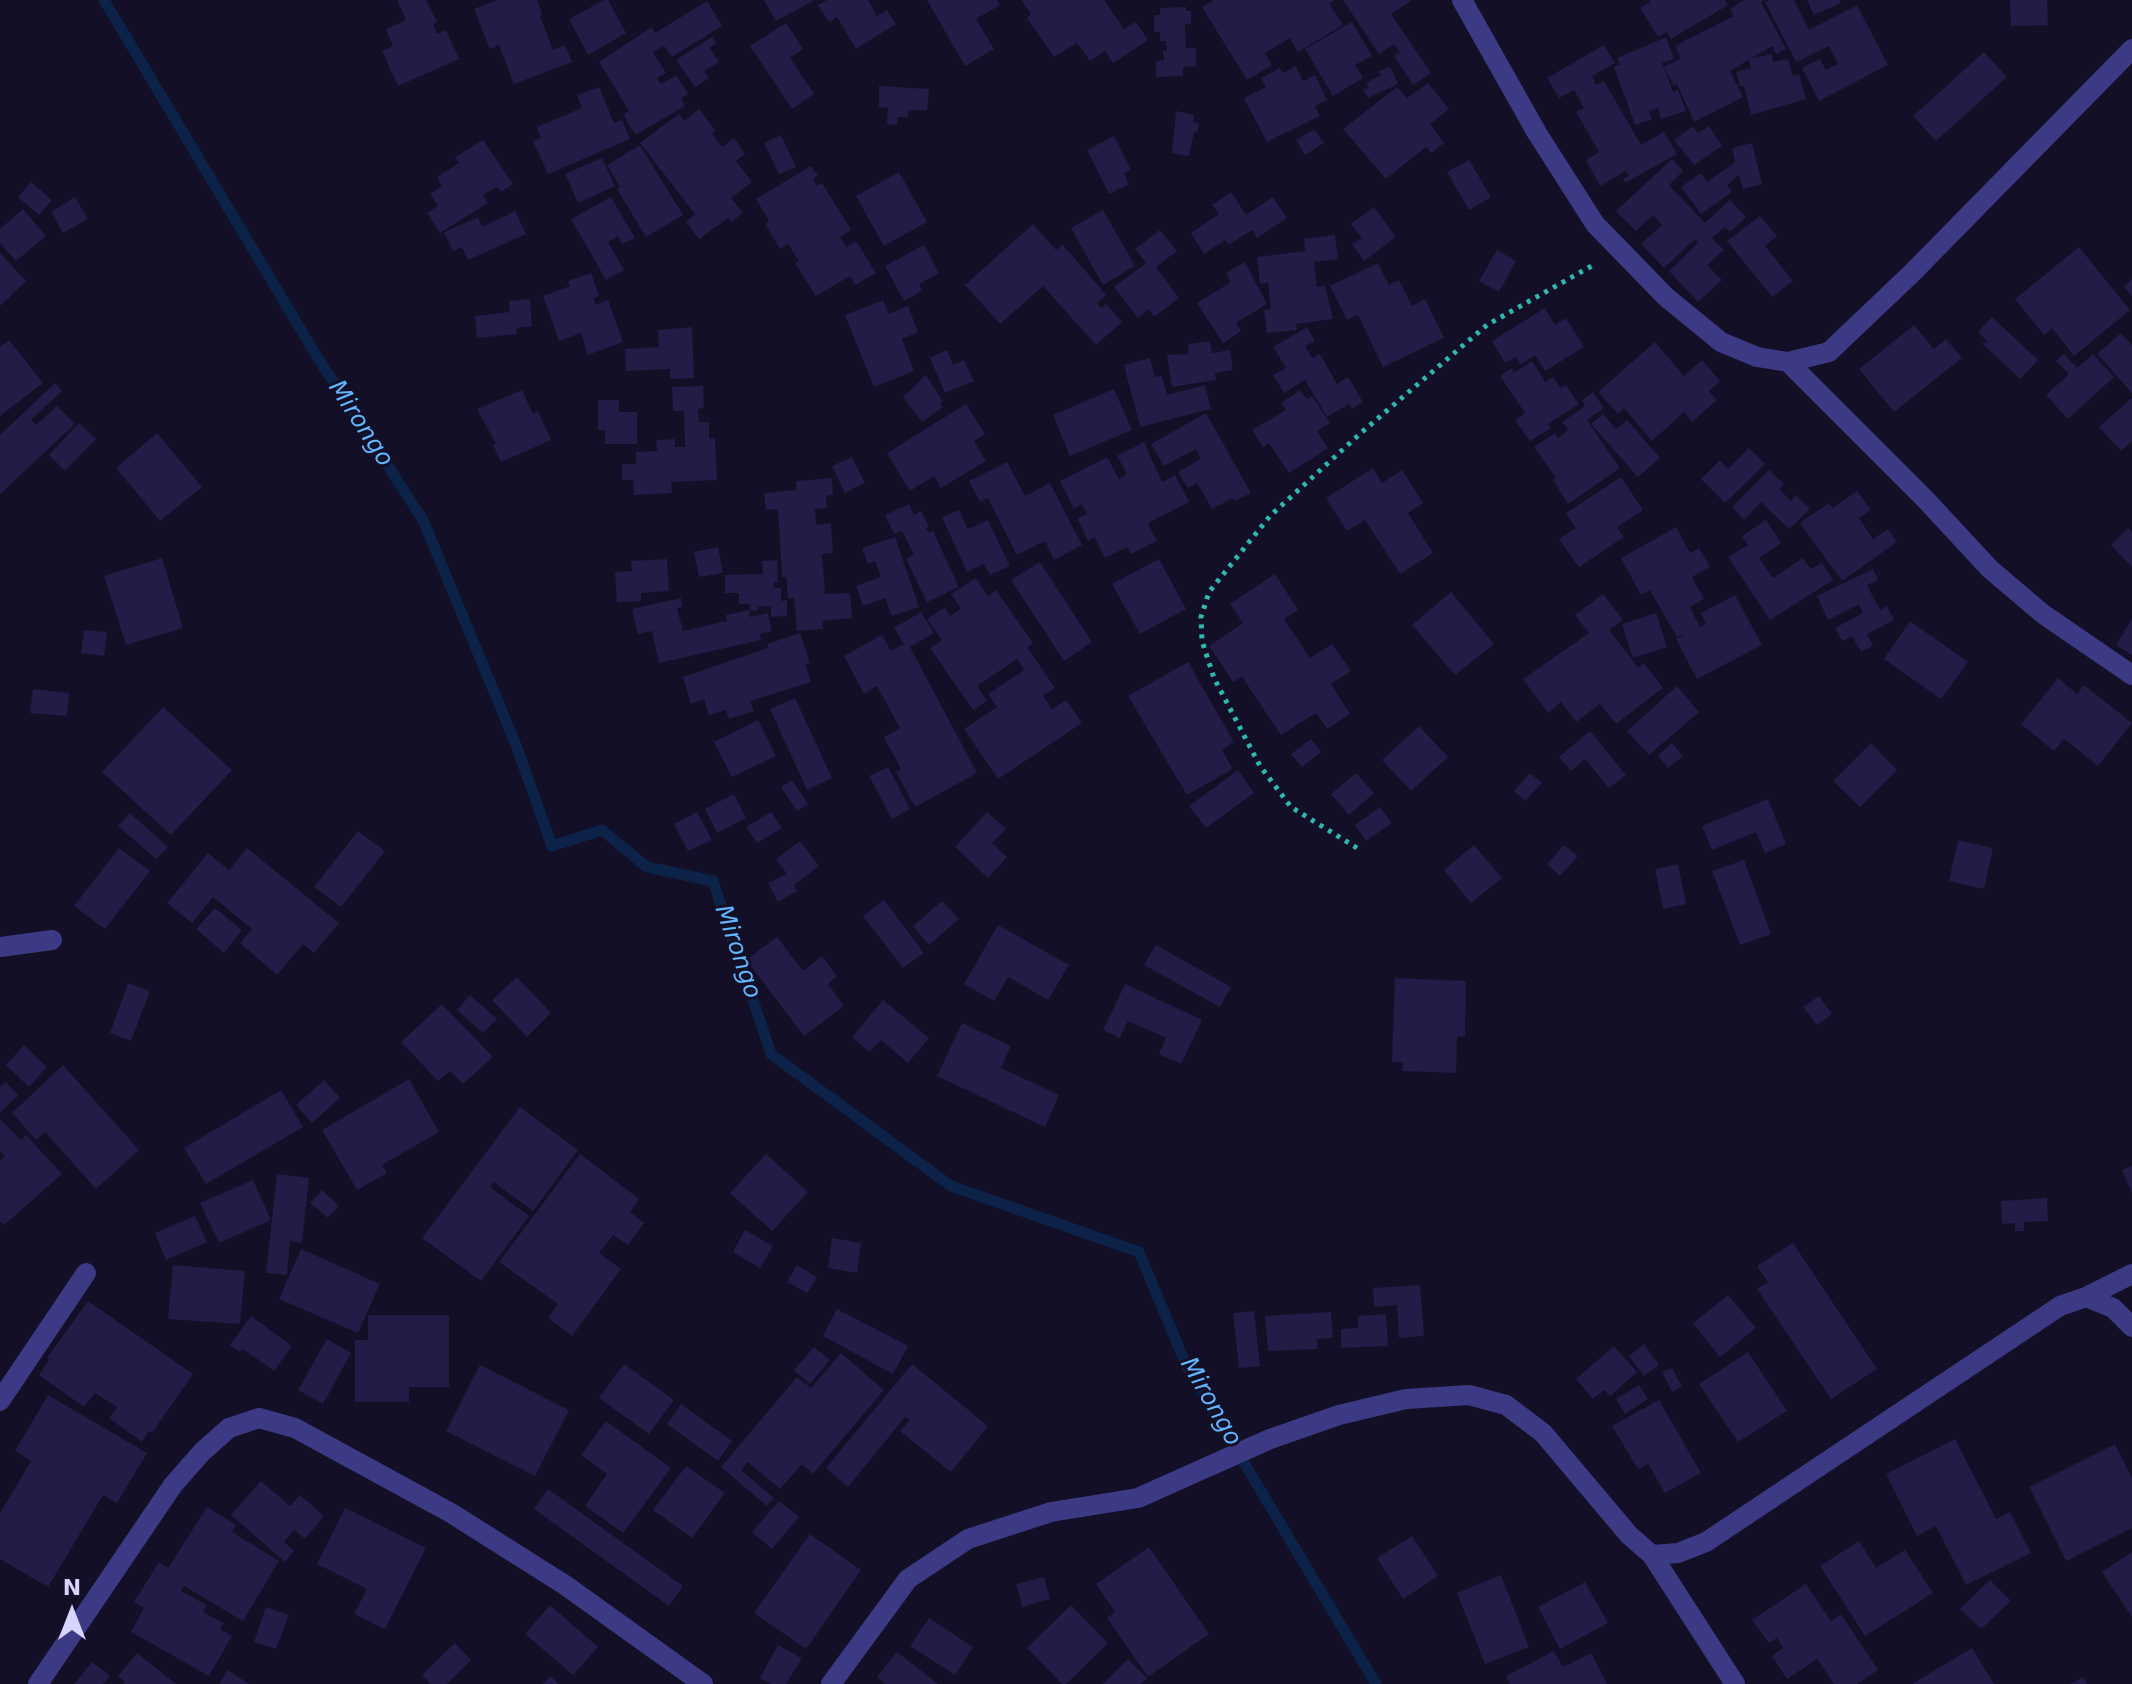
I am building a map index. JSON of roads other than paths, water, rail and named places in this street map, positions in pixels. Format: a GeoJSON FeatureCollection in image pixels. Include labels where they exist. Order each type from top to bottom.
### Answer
{"type":"FeatureCollection","features":[{"type":"Feature","properties":{"kind":"street"},"geometry":{"type":"LineString","coordinates":[[1462,0],[1537,133],[1595,224],[1666,297],[1721,342],[1757,357],[1788,362],[1829,352],[1912,273],[2132,49]]}},
{"type":"Feature","properties":{"kind":"street"},"geometry":{"type":"LineString","coordinates":[[1788,362],[1990,569],[2043,614],[2132,675]]}},
{"type":"Feature","properties":{"kind":"street"},"geometry":{"type":"LineString","coordinates":[[0,947],[52,940]]}},
{"type":"Feature","properties":{"kind":"street"},"geometry":{"type":"LineString","coordinates":[[0,1401],[86,1273]]}},
{"type":"Feature","properties":{"kind":"street"},"geometry":{"type":"LineString","coordinates":[[1652,1555],[1678,1553],[1706,1542],[2031,1323],[2060,1306],[2132,1274]]}},
{"type":"Feature","properties":{"kind":"street"},"geometry":{"type":"LineString","coordinates":[[2086,1297],[2113,1308],[2132,1327]]}},
{"type":"Feature","properties":{"kind":"street"},"geometry":{"type":"LineString","coordinates":[[831,1684],[908,1579],[968,1539],[1051,1512],[1138,1498],[1270,1439],[1339,1415],[1406,1399],[1469,1395],[1506,1405],[1543,1433],[1629,1535],[1652,1555],[1735,1684]]}},
{"type":"Feature","properties":{"kind":"street"},"geometry":{"type":"LineString","coordinates":[[38,1684],[173,1485],[202,1452],[229,1428],[259,1418],[295,1428],[451,1513],[565,1585],[703,1684]]}},
{"type":"Feature","properties":{"kind":"waterway","name":"Mirongo"},"geometry":{"type":"LineString","coordinates":[[104,0],[316,355],[423,520],[516,745],[552,846],[602,830],[647,867],[713,881],[771,1054],[951,1186],[1139,1252],[1187,1367],[1376,1684]]}}]}
